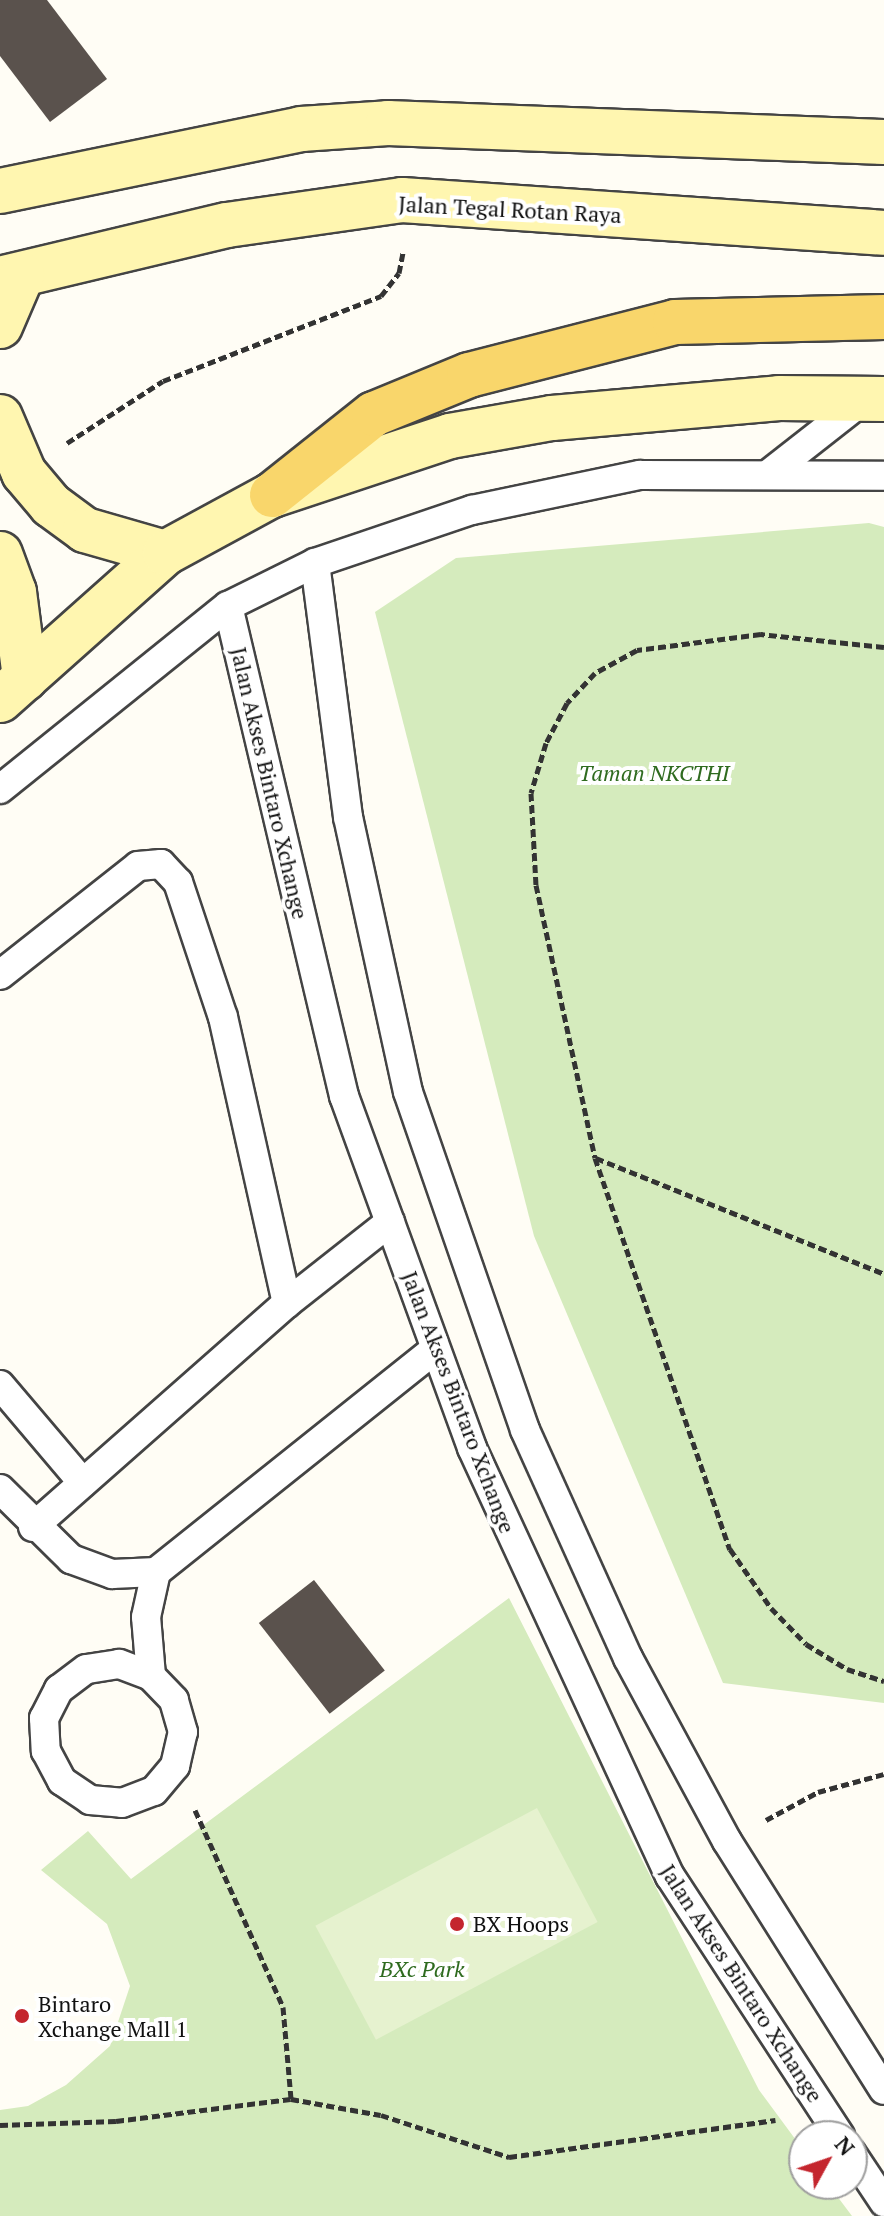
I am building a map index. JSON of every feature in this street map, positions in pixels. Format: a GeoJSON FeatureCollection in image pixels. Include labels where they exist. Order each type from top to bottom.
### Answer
{"type":"FeatureCollection","features":[{"type":"Feature","properties":{"kind":"main road"},"geometry":{"type":"LineString","coordinates":[[0,191],[301,129],[388,123],[884,142]]}},
{"type":"Feature","properties":{"kind":"main road","name":"Jalan Tegal Rotan Raya"},"geometry":{"type":"LineString","coordinates":[[11,277],[227,225],[402,200],[884,233]]}},
{"type":"Feature","properties":{"kind":"main road"},"geometry":{"type":"LineString","coordinates":[[0,326],[11,277]]}},
{"type":"Feature","properties":{"kind":"main road"},"geometry":{"type":"LineString","coordinates":[[13,689],[165,553],[272,495],[374,414],[469,375],[675,322],[884,317]]}},
{"type":"Feature","properties":{"kind":"main road"},"geometry":{"type":"LineString","coordinates":[[272,495],[450,436],[552,418],[779,398],[875,398]]}},
{"type":"Feature","properties":{"kind":"main road"},"geometry":{"type":"LineString","coordinates":[[0,417],[24,473],[51,505],[85,530],[165,553]]}},
{"type":"Feature","properties":{"kind":"main road"},"geometry":{"type":"LineString","coordinates":[[0,554],[14,592],[13,689]]}},
{"type":"Feature","properties":{"kind":"lane"},"geometry":{"type":"LineString","coordinates":[[770,473],[875,398]]}},
{"type":"Feature","properties":{"kind":"lane"},"geometry":{"type":"LineString","coordinates":[[0,789],[228,606],[315,563],[472,510],[640,475],[770,473],[884,476]]}},
{"type":"Feature","properties":{"kind":"lane"},"geometry":{"type":"LineString","coordinates":[[315,563],[348,817],[408,1092],[525,1430],[628,1658],[727,1841],[884,2090]]}},
{"type":"Feature","properties":{"kind":"lane","name":"Jalan Akses Bintaro Xchange"},"geometry":{"type":"LineString","coordinates":[[228,606],[344,1096],[435,1349],[491,1489],[670,1876],[830,2120]]}},
{"type":"Feature","properties":{"kind":"lane"},"geometry":{"type":"LineString","coordinates":[[0,975],[138,866],[161,864],[178,882],[223,1017],[287,1303]]}},
{"type":"Feature","properties":{"kind":"lane"},"geometry":{"type":"LineString","coordinates":[[33,1527],[287,1303],[390,1222]]}},
{"type":"Feature","properties":{"kind":"lane"},"geometry":{"type":"LineString","coordinates":[[0,1489],[33,1527],[71,1559],[112,1574],[156,1572],[435,1349]]}},
{"type":"Feature","properties":{"kind":"lane"},"geometry":{"type":"LineString","coordinates":[[0,1385],[83,1483]]}},
{"type":"Feature","properties":{"kind":"lane"},"geometry":{"type":"LineString","coordinates":[[151,1676],[146,1617],[156,1572]]}},
{"type":"Feature","properties":{"kind":"lane"},"geometry":{"type":"LineString","coordinates":[[119,1664],[151,1676],[174,1700],[183,1732],[175,1766],[154,1791],[122,1803],[90,1800],[62,1781],[46,1751],[44,1718],[59,1689],[86,1669],[119,1664]]}},
{"type":"Feature","properties":{"kind":"lane"},"geometry":{"type":"LineString","coordinates":[[868,2178],[884,2202]]}},
{"type":"Feature","properties":{"kind":"path"},"geometry":{"type":"LineString","coordinates":[[24,473],[163,381],[381,296],[399,273],[406,239],[402,200]]}},
{"type":"Feature","properties":{"kind":"path"},"geometry":{"type":"LineString","coordinates":[[884,647],[761,634],[637,650],[595,673],[567,703],[546,743],[531,793],[536,885],[595,1158],[730,1549],[771,1608],[806,1644],[847,1669],[884,1681]]}},
{"type":"Feature","properties":{"kind":"path"},"geometry":{"type":"LineString","coordinates":[[595,1158],[884,1274]]}},
{"type":"Feature","properties":{"kind":"path"},"geometry":{"type":"LineString","coordinates":[[175,1766],[283,2007],[291,2099]]}},
{"type":"Feature","properties":{"kind":"path"},"geometry":{"type":"LineString","coordinates":[[727,1841],[818,1792],[884,1774]]}},
{"type":"Feature","properties":{"kind":"path"},"geometry":{"type":"LineString","coordinates":[[0,2125],[116,2121],[291,2099],[381,2115],[509,2157],[788,2129]]}},
{"type":"Feature","properties":{"kind":"green space","name":"Taman NKCTHI"},"geometry":{"type":"Polygon","coordinates":[[[869,523],[884,527],[884,1703],[723,1683],[534,1236],[375,612],[456,558],[869,523]]]}},
{"type":"Feature","properties":{"kind":"green space","name":"BXc Park"},"geometry":{"type":"Polygon","coordinates":[[[509,1598],[759,2090],[788,2129],[788,2200],[840,2200],[852,2216],[0,2216],[0,2110],[28,2106],[66,2085],[110,2046],[130,1986],[107,1924],[41,1870],[88,1831],[131,1879],[509,1598]]]}},
{"type":"Feature","properties":{"kind":"green space","name":"BX Hoops"},"geometry":{"type":"Polygon","coordinates":[[[537,1808],[598,1922],[376,2040],[315,1926],[537,1808]]]}},
{"type":"Feature","properties":{"kind":"building"},"geometry":{"type":"Polygon","coordinates":[[[0,0],[47,0],[107,79],[50,122],[0,56],[0,0]]]}},
{"type":"Feature","properties":{"kind":"building"},"geometry":{"type":"Polygon","coordinates":[[[314,1580],[385,1671],[330,1714],[259,1623],[314,1580]]]}},
{"type":"Feature","properties":{"kind":"place","name":"BX Hoops"},"geometry":{"type":"Point","coordinates":[457,1924]}},
{"type":"Feature","properties":{"kind":"place","name":"Bintaro Xchange Mall 1"},"geometry":{"type":"Point","coordinates":[22,2016]}}]}
